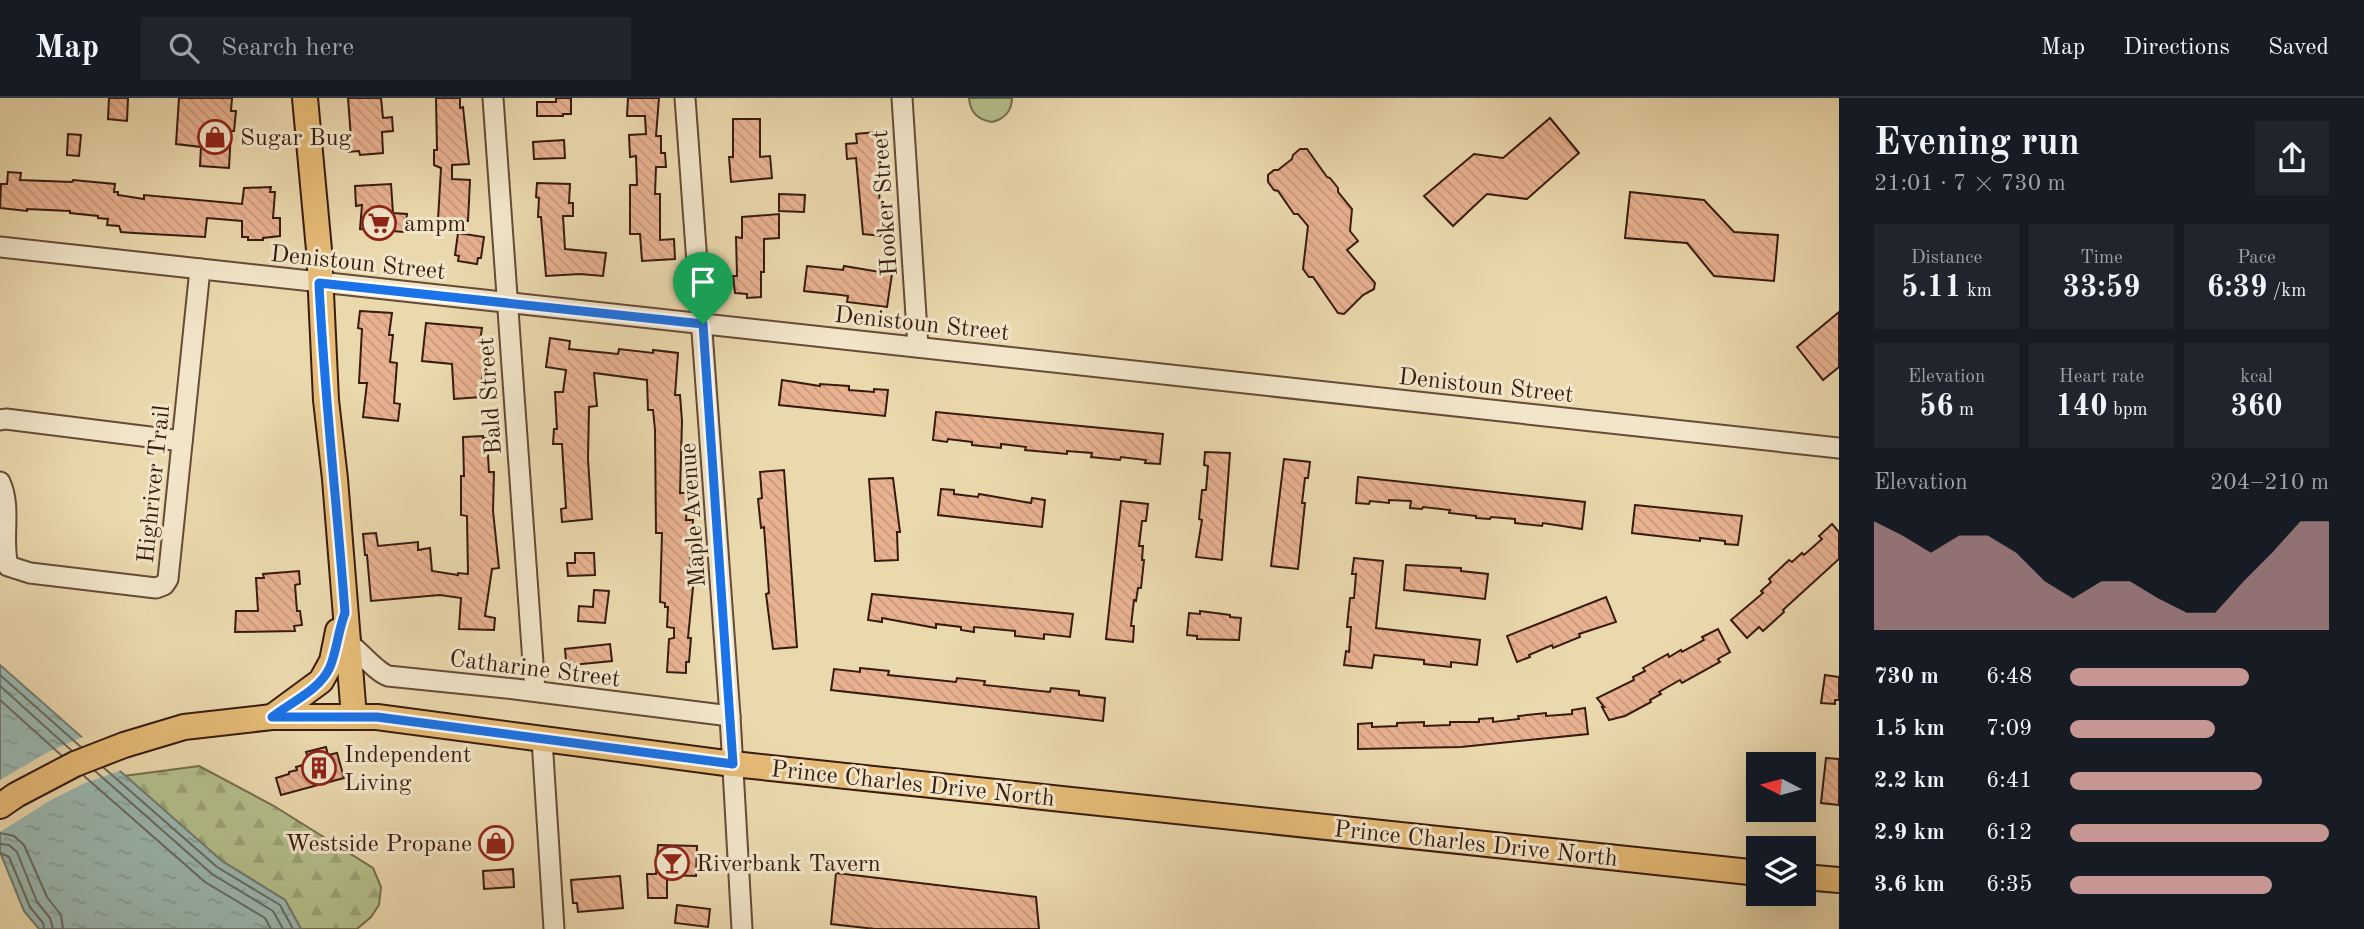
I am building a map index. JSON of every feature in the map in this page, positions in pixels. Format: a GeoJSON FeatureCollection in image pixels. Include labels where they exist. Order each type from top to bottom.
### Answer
{"type":"FeatureCollection","features":[{"type":"Feature","properties":{"kind":"main road"},"geometry":{"type":"LineString","coordinates":[[305,98],[354,717]]}},
{"type":"Feature","properties":{"kind":"main road"},"geometry":{"type":"LineString","coordinates":[[272,717],[317,685],[326,675],[345,613]]}},
{"type":"Feature","properties":{"kind":"main road","name":"Prince Charles Drive North"},"geometry":{"type":"LineString","coordinates":[[0,806],[50,776],[124,745],[184,727],[272,717],[377,717],[733,764],[1746,872]]}},
{"type":"Feature","properties":{"kind":"main road"},"geometry":{"type":"LineString","coordinates":[[1816,878],[1839,880]]}},
{"type":"Feature","properties":{"kind":"street","name":"Bald Street"},"geometry":{"type":"LineString","coordinates":[[493,98],[535,691]]}},
{"type":"Feature","properties":{"kind":"street","name":"Maple Avenue"},"geometry":{"type":"LineString","coordinates":[[685,98],[730,716],[742,929]]}},
{"type":"Feature","properties":{"kind":"street","name":"Hooker Street"},"geometry":{"type":"LineString","coordinates":[[902,98],[918,347]]}},
{"type":"Feature","properties":{"kind":"street","name":"Denistoun Street"},"geometry":{"type":"LineString","coordinates":[[0,247],[1839,448]]}},
{"type":"Feature","properties":{"kind":"street","name":"Highriver Trail"},"geometry":{"type":"LineString","coordinates":[[0,482],[5,493],[5,555],[8,566],[30,573],[156,588],[164,585],[169,579],[200,269]]}},
{"type":"Feature","properties":{"kind":"street"},"geometry":{"type":"LineString","coordinates":[[0,420],[182,441]]}},
{"type":"Feature","properties":{"kind":"street","name":"Catharine Street"},"geometry":{"type":"LineString","coordinates":[[347,642],[383,674],[730,716]]}},
{"type":"Feature","properties":{"kind":"street"},"geometry":{"type":"LineString","coordinates":[[542,738],[554,929]]}},
{"type":"Feature","properties":{"kind":"green space"},"geometry":{"type":"Polygon","coordinates":[[[969,98],[1012,98],[1011,107],[1006,114],[992,122],[976,115],[969,98]]]}},
{"type":"Feature","properties":{"kind":"green space"},"geometry":{"type":"Polygon","coordinates":[[[199,766],[274,806],[373,868],[381,887],[379,905],[371,917],[357,929],[301,929],[285,900],[222,861],[124,776],[199,766]]]}},
{"type":"Feature","properties":{"kind":"water"},"geometry":{"type":"Polygon","coordinates":[[[0,665],[222,861],[285,900],[301,929],[39,929],[24,911],[0,852],[0,665]]]}},
{"type":"Feature","properties":{"kind":"pier"},"geometry":{"type":"Polygon","coordinates":[[[85,736],[122,770],[85,783],[51,800],[0,832],[0,780],[48,752],[85,736]]]}},
{"type":"Feature","properties":{"kind":"building"},"geometry":{"type":"Polygon","coordinates":[[[109,98],[128,98],[127,121],[108,119],[109,98]]]}},
{"type":"Feature","properties":{"kind":"building"},"geometry":{"type":"Polygon","coordinates":[[[179,98],[232,98],[231,111],[236,111],[234,131],[231,131],[229,168],[200,166],[201,147],[176,144],[179,98]]]}},
{"type":"Feature","properties":{"kind":"building"},"geometry":{"type":"Polygon","coordinates":[[[348,98],[381,98],[383,118],[392,117],[393,131],[382,132],[383,153],[360,155],[359,151],[348,152],[348,139],[351,138],[348,98]]]}},
{"type":"Feature","properties":{"kind":"building"},"geometry":{"type":"Polygon","coordinates":[[[436,98],[460,98],[460,108],[463,107],[469,164],[452,165],[452,179],[470,180],[468,221],[438,220],[441,168],[434,165],[434,150],[437,150],[436,98]]]}},
{"type":"Feature","properties":{"kind":"building"},"geometry":{"type":"Polygon","coordinates":[[[556,98],[571,98],[571,114],[537,116],[537,102],[556,102],[556,98]]]}},
{"type":"Feature","properties":{"kind":"building"},"geometry":{"type":"Polygon","coordinates":[[[628,98],[659,98],[656,136],[661,136],[661,153],[665,153],[666,167],[656,167],[655,194],[660,194],[660,240],[674,239],[675,259],[642,261],[640,234],[630,234],[630,185],[637,185],[636,156],[630,157],[629,135],[646,134],[645,116],[627,116],[628,98]]]}},
{"type":"Feature","properties":{"kind":"building"},"geometry":{"type":"Polygon","coordinates":[[[1550,118],[1579,153],[1527,199],[1487,194],[1453,226],[1424,196],[1474,154],[1503,158],[1550,118]]]}},
{"type":"Feature","properties":{"kind":"building"},"geometry":{"type":"Polygon","coordinates":[[[733,119],[760,119],[760,157],[770,156],[772,178],[731,182],[729,157],[733,157],[733,119]]]}},
{"type":"Feature","properties":{"kind":"building"},"geometry":{"type":"Polygon","coordinates":[[[876,132],[883,153],[879,153],[880,160],[877,160],[882,236],[863,234],[856,158],[847,159],[846,144],[857,143],[856,134],[876,132]]]}},
{"type":"Feature","properties":{"kind":"building"},"geometry":{"type":"Polygon","coordinates":[[[68,134],[81,135],[79,156],[67,155],[68,134]]]}},
{"type":"Feature","properties":{"kind":"building"},"geometry":{"type":"Polygon","coordinates":[[[564,140],[565,158],[534,159],[533,142],[564,140]]]}},
{"type":"Feature","properties":{"kind":"building"},"geometry":{"type":"Polygon","coordinates":[[[1300,149],[1307,149],[1352,209],[1350,231],[1358,241],[1347,250],[1375,283],[1374,289],[1363,295],[1344,314],[1338,313],[1313,277],[1309,277],[1303,269],[1308,226],[1298,214],[1294,214],[1268,182],[1268,175],[1292,159],[1300,149]]]}},
{"type":"Feature","properties":{"kind":"building"},"geometry":{"type":"Polygon","coordinates":[[[8,172],[21,173],[20,180],[73,180],[115,184],[114,192],[118,192],[118,195],[144,199],[144,195],[242,204],[244,188],[271,187],[270,192],[275,192],[273,218],[280,218],[280,236],[248,240],[248,237],[242,237],[242,221],[207,218],[205,237],[121,232],[119,226],[107,225],[108,219],[98,216],[70,211],[0,208],[1,184],[7,184],[8,172]]]}},
{"type":"Feature","properties":{"kind":"building"},"geometry":{"type":"Polygon","coordinates":[[[537,183],[570,184],[569,203],[573,203],[573,216],[563,216],[565,249],[606,253],[603,276],[546,276],[541,217],[538,217],[539,198],[536,197],[537,183]]]}},
{"type":"Feature","properties":{"kind":"building"},"geometry":{"type":"Polygon","coordinates":[[[391,184],[393,213],[407,214],[405,232],[360,229],[362,205],[356,206],[355,186],[391,184]]]}},
{"type":"Feature","properties":{"kind":"building"},"geometry":{"type":"Polygon","coordinates":[[[1630,192],[1704,200],[1734,232],[1778,235],[1774,281],[1714,276],[1687,243],[1625,238],[1630,192]]]}},
{"type":"Feature","properties":{"kind":"building"},"geometry":{"type":"Polygon","coordinates":[[[779,194],[805,195],[804,212],[779,211],[779,194]]]}},
{"type":"Feature","properties":{"kind":"building"},"geometry":{"type":"Polygon","coordinates":[[[779,214],[779,238],[764,239],[761,297],[747,298],[747,294],[735,293],[733,276],[737,276],[736,237],[742,238],[742,217],[779,214]]]}},
{"type":"Feature","properties":{"kind":"building"},"geometry":{"type":"Polygon","coordinates":[[[458,233],[484,237],[481,258],[478,258],[477,264],[458,261],[459,256],[455,255],[458,233]]]}},
{"type":"Feature","properties":{"kind":"building"},"geometry":{"type":"Polygon","coordinates":[[[807,266],[843,270],[844,266],[892,274],[887,307],[847,302],[848,296],[804,291],[807,266]]]}},
{"type":"Feature","properties":{"kind":"building"},"geometry":{"type":"Polygon","coordinates":[[[360,311],[392,313],[389,335],[393,335],[390,362],[397,363],[394,403],[400,404],[398,421],[363,417],[367,383],[359,383],[362,329],[358,328],[360,311]]]}},
{"type":"Feature","properties":{"kind":"building"},"geometry":{"type":"Polygon","coordinates":[[[1839,312],[1839,367],[1823,380],[1797,347],[1839,312]]]}},
{"type":"Feature","properties":{"kind":"building"},"geometry":{"type":"Polygon","coordinates":[[[426,323],[482,328],[480,341],[487,341],[481,397],[454,399],[452,364],[422,361],[426,323]]]}},
{"type":"Feature","properties":{"kind":"building"},"geometry":{"type":"Polygon","coordinates":[[[550,338],[570,341],[569,349],[618,354],[619,349],[678,353],[675,395],[680,395],[682,421],[680,493],[688,493],[686,520],[693,520],[689,577],[694,577],[686,673],[667,672],[669,639],[674,638],[674,628],[667,627],[668,607],[660,602],[662,533],[656,533],[655,430],[653,410],[648,410],[647,380],[594,373],[597,406],[589,407],[588,459],[592,519],[562,522],[561,509],[566,508],[562,444],[553,444],[554,429],[557,429],[555,392],[563,392],[566,370],[546,367],[550,338]]]}},
{"type":"Feature","properties":{"kind":"building"},"geometry":{"type":"Polygon","coordinates":[[[782,380],[820,386],[849,386],[849,390],[888,390],[885,416],[779,405],[782,380]]]}},
{"type":"Feature","properties":{"kind":"building"},"geometry":{"type":"Polygon","coordinates":[[[936,412],[1163,434],[1160,464],[1121,457],[1120,460],[1091,457],[1092,453],[1067,451],[1067,454],[1025,450],[1026,447],[1001,444],[1001,448],[948,439],[947,442],[933,440],[936,412]]]}},
{"type":"Feature","properties":{"kind":"building"},"geometry":{"type":"Polygon","coordinates":[[[463,437],[487,438],[489,472],[494,472],[493,511],[499,568],[492,569],[485,616],[495,618],[494,630],[459,629],[461,598],[440,595],[371,601],[363,534],[376,533],[378,546],[418,542],[418,550],[430,548],[432,571],[468,574],[467,516],[461,515],[463,437]]]}},
{"type":"Feature","properties":{"kind":"building"},"geometry":{"type":"Polygon","coordinates":[[[1205,452],[1230,453],[1222,560],[1196,557],[1202,520],[1199,519],[1202,490],[1206,490],[1208,466],[1204,465],[1205,452]]]}},
{"type":"Feature","properties":{"kind":"building"},"geometry":{"type":"Polygon","coordinates":[[[1284,459],[1310,462],[1302,503],[1305,503],[1298,569],[1271,566],[1284,459]]]}},
{"type":"Feature","properties":{"kind":"building"},"geometry":{"type":"Polygon","coordinates":[[[784,470],[797,647],[773,649],[766,594],[769,593],[764,527],[761,528],[758,499],[762,498],[760,472],[784,470]]]}},
{"type":"Feature","properties":{"kind":"building"},"geometry":{"type":"Polygon","coordinates":[[[1358,477],[1585,502],[1582,529],[1543,523],[1542,526],[1515,523],[1515,519],[1476,518],[1449,513],[1450,510],[1410,508],[1411,501],[1356,503],[1358,477]]]}},
{"type":"Feature","properties":{"kind":"building"},"geometry":{"type":"Polygon","coordinates":[[[893,478],[900,532],[897,532],[898,560],[875,561],[869,479],[893,478]]]}},
{"type":"Feature","properties":{"kind":"building"},"geometry":{"type":"Polygon","coordinates":[[[941,489],[954,490],[954,494],[978,497],[979,494],[1031,503],[1032,498],[1045,500],[1042,527],[938,515],[941,489]]]}},
{"type":"Feature","properties":{"kind":"building"},"geometry":{"type":"Polygon","coordinates":[[[1121,501],[1148,504],[1146,521],[1142,521],[1139,546],[1143,546],[1144,560],[1141,588],[1138,588],[1136,601],[1134,600],[1131,626],[1134,626],[1133,642],[1106,639],[1121,501]]]}},
{"type":"Feature","properties":{"kind":"building"},"geometry":{"type":"Polygon","coordinates":[[[1635,505],[1742,516],[1738,545],[1700,538],[1700,541],[1632,533],[1635,505]]]}},
{"type":"Feature","properties":{"kind":"building"},"geometry":{"type":"Polygon","coordinates":[[[1832,524],[1839,532],[1839,559],[1763,631],[1759,627],[1747,638],[1731,620],[1763,593],[1761,591],[1771,582],[1769,579],[1789,560],[1792,562],[1802,553],[1804,555],[1822,539],[1819,536],[1832,524]]]}},
{"type":"Feature","properties":{"kind":"building"},"geometry":{"type":"Polygon","coordinates":[[[575,553],[594,553],[595,575],[568,576],[567,563],[575,563],[575,553]]]}},
{"type":"Feature","properties":{"kind":"building"},"geometry":{"type":"Polygon","coordinates":[[[1354,558],[1383,561],[1376,628],[1480,640],[1477,665],[1451,662],[1451,667],[1424,664],[1424,660],[1374,655],[1372,668],[1344,665],[1346,651],[1349,652],[1351,627],[1347,627],[1350,598],[1354,598],[1354,558]]]}},
{"type":"Feature","properties":{"kind":"building"},"geometry":{"type":"Polygon","coordinates":[[[1406,565],[1461,568],[1461,571],[1488,574],[1485,599],[1404,590],[1406,565]]]}},
{"type":"Feature","properties":{"kind":"building"},"geometry":{"type":"Polygon","coordinates":[[[299,571],[300,584],[295,585],[297,611],[300,611],[302,625],[294,626],[295,631],[235,632],[236,611],[258,611],[256,578],[264,578],[263,574],[299,571]]]}},
{"type":"Feature","properties":{"kind":"building"},"geometry":{"type":"Polygon","coordinates":[[[594,590],[609,591],[605,623],[578,621],[579,606],[593,607],[594,590]]]}},
{"type":"Feature","properties":{"kind":"building"},"geometry":{"type":"Polygon","coordinates":[[[872,594],[1073,614],[1070,637],[1044,634],[1044,639],[1015,636],[1015,631],[974,627],[974,632],[961,630],[961,627],[936,624],[936,628],[882,618],[882,622],[868,620],[872,594]]]}},
{"type":"Feature","properties":{"kind":"building"},"geometry":{"type":"Polygon","coordinates":[[[1606,597],[1616,622],[1579,634],[1580,637],[1553,648],[1552,645],[1517,662],[1507,636],[1606,597]]]}},
{"type":"Feature","properties":{"kind":"building"},"geometry":{"type":"Polygon","coordinates":[[[1200,611],[1241,618],[1239,640],[1197,639],[1197,636],[1187,635],[1189,613],[1200,614],[1200,611]]]}},
{"type":"Feature","properties":{"kind":"building"},"geometry":{"type":"Polygon","coordinates":[[[1718,629],[1730,652],[1718,659],[1720,662],[1682,683],[1680,680],[1659,692],[1661,694],[1650,700],[1651,702],[1625,716],[1609,720],[1597,698],[1634,680],[1633,677],[1645,671],[1643,668],[1668,654],[1669,657],[1681,650],[1682,652],[1718,629]]]}},
{"type":"Feature","properties":{"kind":"building"},"geometry":{"type":"Polygon","coordinates":[[[610,644],[612,661],[572,665],[571,661],[566,661],[565,649],[610,644]]]}},
{"type":"Feature","properties":{"kind":"building"},"geometry":{"type":"Polygon","coordinates":[[[860,668],[889,671],[888,675],[956,682],[957,678],[985,681],[984,685],[1050,692],[1051,688],[1079,691],[1079,695],[1105,698],[1103,721],[831,690],[834,669],[860,672],[860,668]]]}},
{"type":"Feature","properties":{"kind":"building"},"geometry":{"type":"Polygon","coordinates":[[[1825,675],[1839,677],[1839,700],[1835,700],[1835,704],[1821,703],[1825,675]]]}},
{"type":"Feature","properties":{"kind":"building"},"geometry":{"type":"Polygon","coordinates":[[[1585,708],[1588,734],[1461,747],[1358,749],[1358,724],[1372,723],[1372,727],[1424,722],[1424,726],[1450,725],[1450,722],[1479,722],[1479,719],[1493,718],[1493,722],[1546,713],[1546,716],[1572,714],[1572,710],[1585,708]]]}},
{"type":"Feature","properties":{"kind":"building","name":"Independent Living"},"geometry":{"type":"Polygon","coordinates":[[[326,747],[328,755],[337,753],[344,778],[281,795],[276,778],[310,763],[306,752],[326,747]]]}},
{"type":"Feature","properties":{"kind":"building"},"geometry":{"type":"Polygon","coordinates":[[[1826,758],[1839,759],[1839,805],[1821,803],[1826,758]]]}},
{"type":"Feature","properties":{"kind":"building"},"geometry":{"type":"Polygon","coordinates":[[[658,845],[697,846],[696,876],[667,875],[667,898],[648,898],[647,874],[656,874],[658,845]]]}},
{"type":"Feature","properties":{"kind":"building"},"geometry":{"type":"Polygon","coordinates":[[[513,869],[514,887],[484,889],[483,871],[513,869]]]}},
{"type":"Feature","properties":{"kind":"building"},"geometry":{"type":"Polygon","coordinates":[[[836,873],[1036,897],[1039,929],[875,929],[831,924],[836,873]]]}},
{"type":"Feature","properties":{"kind":"building"},"geometry":{"type":"Polygon","coordinates":[[[620,876],[623,908],[578,912],[577,903],[573,903],[571,880],[620,876]]]}},
{"type":"Feature","properties":{"kind":"building"},"geometry":{"type":"Polygon","coordinates":[[[677,905],[710,909],[708,927],[675,923],[677,905]]]}},
{"type":"Feature","properties":{"kind":"place","name":"Sugar Bug"},"geometry":{"type":"Point","coordinates":[215,137]}},
{"type":"Feature","properties":{"kind":"place","name":"ampm"},"geometry":{"type":"Point","coordinates":[379,223]}},
{"type":"Feature","properties":{"kind":"place","name":"Independent Living"},"geometry":{"type":"Point","coordinates":[319,768]}},
{"type":"Feature","properties":{"kind":"place","name":"Westside Propane"},"geometry":{"type":"Point","coordinates":[496,843]}},
{"type":"Feature","properties":{"kind":"place","name":"Riverbank Tavern"},"geometry":{"type":"Point","coordinates":[672,863]}},
{"type":"Feature","properties":{"kind":"route"},"geometry":{"type":"LineString","coordinates":[[319,283],[703,324],[733,764],[377,717],[272,717],[317,685],[326,675],[345,613],[319,283]]}}]}
